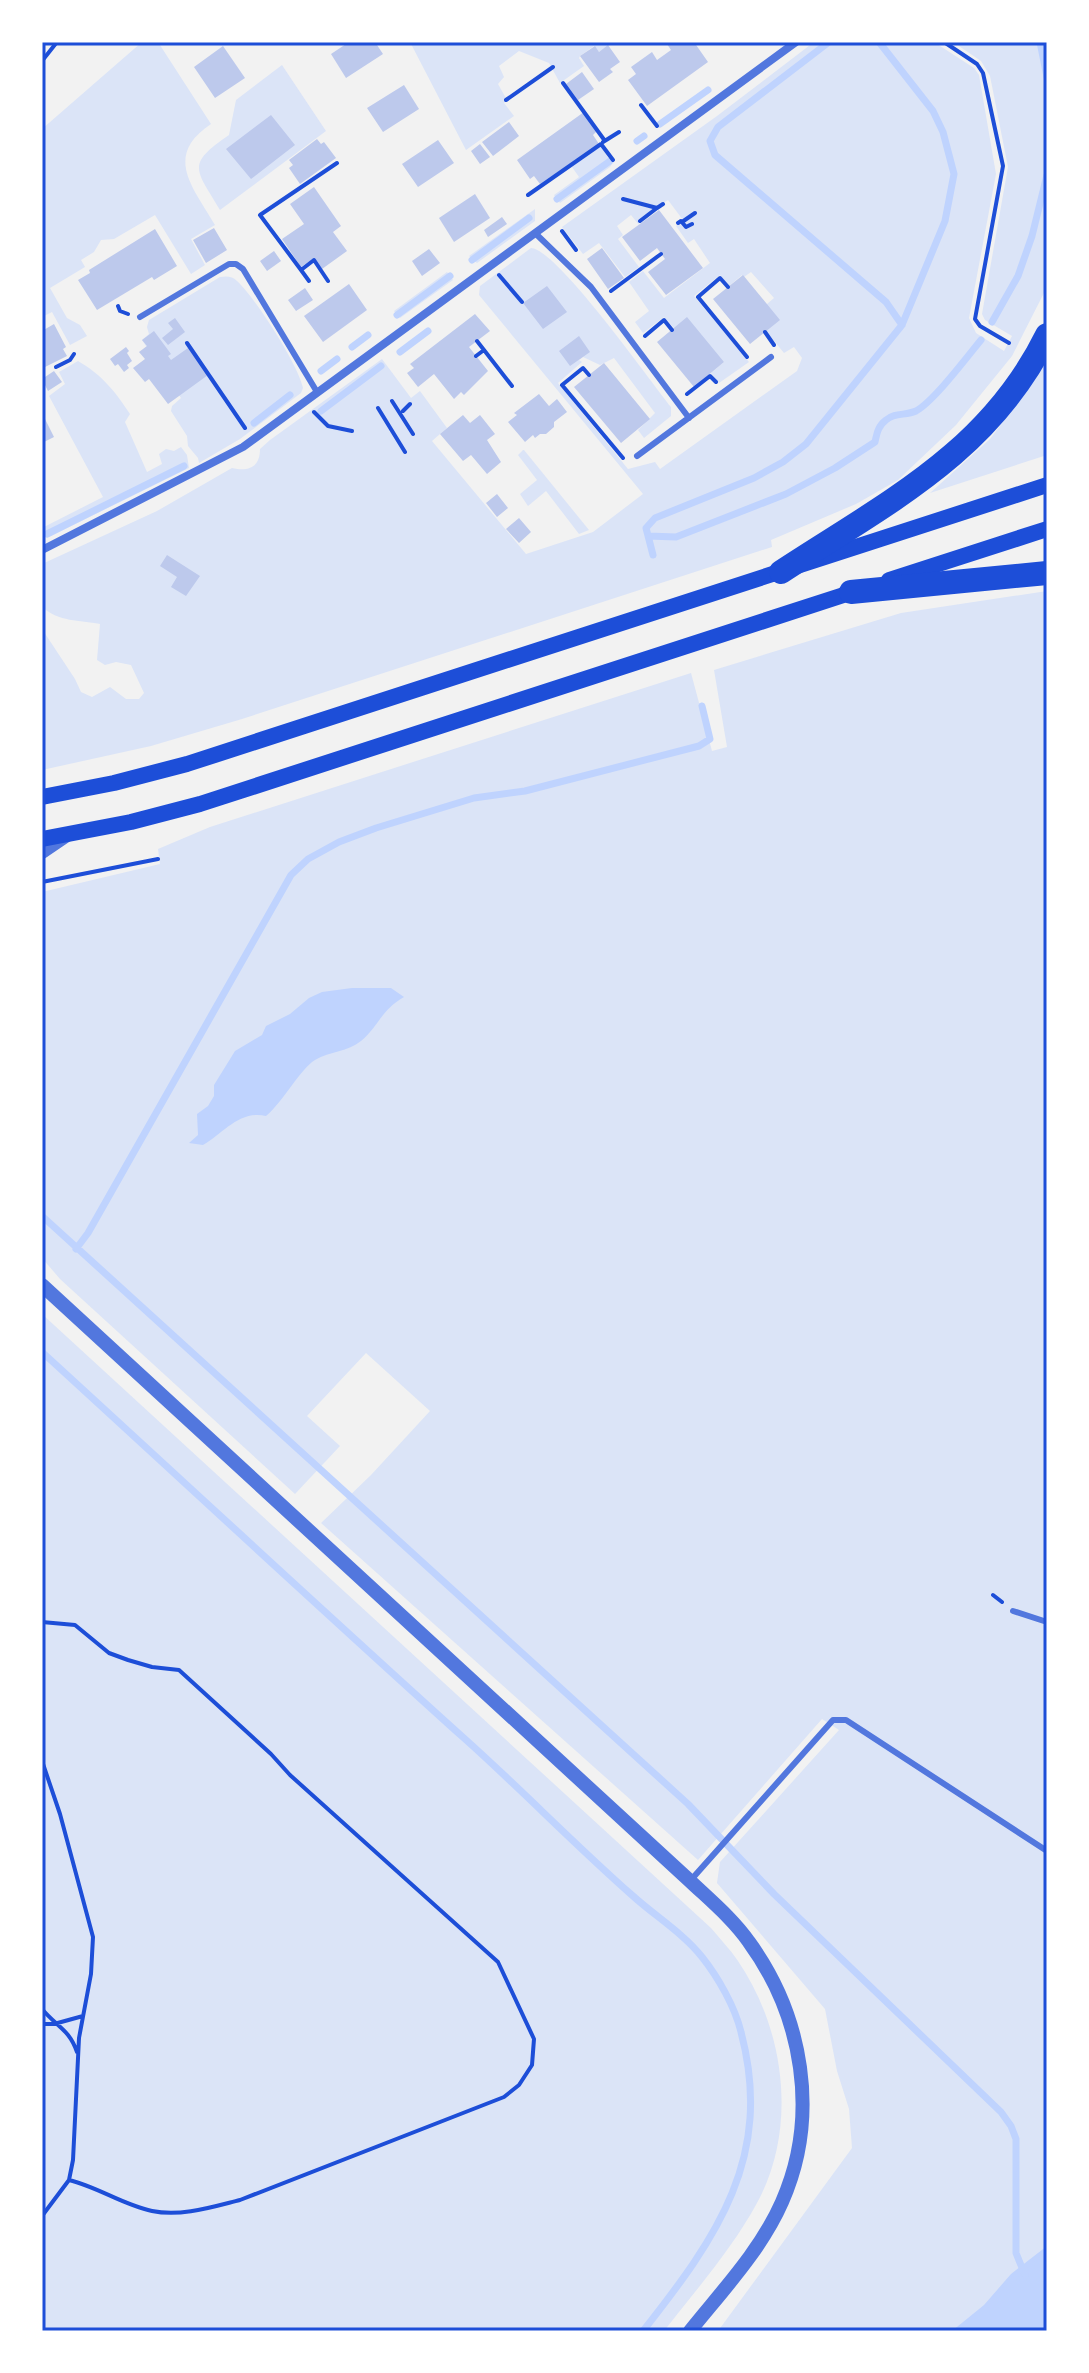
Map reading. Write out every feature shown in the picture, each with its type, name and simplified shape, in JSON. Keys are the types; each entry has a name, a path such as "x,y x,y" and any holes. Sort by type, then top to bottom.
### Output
{"highway":[{"path":"781,572 897,498 961,450 1007,399 1047,335"},
{"path":"851,592 1047,573"}],"main road":[{"path":"42,797 187,764 1047,485"},
{"path":"42,839 200,804 1047,529"}],"street":[{"path":"42,550 190,476 253,439 796,42"},
{"path":"42,852 67,835"},
{"path":"42,1285 690,1881 748,1941 778,1989 796,2045 804,2093 798,2145 782,2202 742,2266 690,2331"}],"lane":[{"path":"535,233 591,287 689,418"},
{"path":"140,317 229,264 236,264 243,269 317,392"},
{"path":"637,456 771,357"},
{"path":"1013,1611 1047,1622"},
{"path":"690,1881 833,1720 846,1720 1047,1851"}],"path":[{"path":"42,61 57,42"},
{"path":"944,42 977,64 986,79 1003,166 975,319 980,326 1009,343"},
{"path":"506,100 553,67"},
{"path":"563,83 609,155"},
{"path":"641,105 655,123"},
{"path":"528,195 619,132"},
{"path":"309,281 260,215 337,163"},
{"path":"316,178 321,186"},
{"path":"623,199 657,208"},
{"path":"640,221 663,204"},
{"path":"692,224 686,227 680,223 695,213"},
{"path":"553,219 576,251"},
{"path":"609,292 661,254"},
{"path":"301,270 314,260 328,281"},
{"path":"728,287 720,278 698,297 756,368"},
{"path":"502,279 522,302"},
{"path":"118,306 120,311 130,314"},
{"path":"643,337 664,320 672,330"},
{"path":"477,341 512,386"},
{"path":"187,343 253,439"},
{"path":"476,356 484,350"},
{"path":"56,367 70,360 74,354"},
{"path":"589,375 583,368 562,385 627,463 637,456"},
{"path":"305,401 328,426 352,431"},
{"path":"392,401 413,434"},
{"path":"403,411 410,404"},
{"path":"378,408 405,452"},
{"path":"42,882 158,859"},
{"path":"42,1622 75,1625 109,1653 152,1667 179,1670 290,1775 498,1962 534,2039 532,2065 519,2085 504,2097 240,2200 201,2210 171,2213 150,2211 91,2185 69,2180"},
{"path":"42,1761 60,1814 93,1937 91,1974 78,2054 73,2160 69,2180 42,2216"},
{"path":"42,2009 54,2024 70,2034 78,2054"},
{"path":"42,2024 83,2016"}],"shaded area":[{"path":"142,42 158,42 211,124 196,136 185,160 191,185 215,225 191,239 205,265 191,274 155,215 114,239 101,240 94,252 81,260 85,267 50,288 67,318 80,325 87,336 70,345 52,312 42,317 42,129"},
{"path":"410,42 614,42 599,52 594,46 580,56 584,66 560,83 549,63 519,51 499,66 504,77 498,84 507,100 504,103 514,116 466,150"},
{"path":"814,42 934,42 974,68 979,75 996,174 969,318 976,333 1004,351 1012,336 985,320 982,314 1008,167 990,76 981,61 953,42 1047,42 1047,287 1012,356 956,425 898,480 856,504 771,540 772,547 242,719 151,746 42,770 42,629 81,692 92,697 110,687 126,699 139,699 144,693 131,665 116,662 105,665 97,660 100,624 62,618 42,607 42,564 157,511 232,468 252,467 258,460 260,449 270,440 382,359 411,398 420,391 447,428 432,441 526,554 593,532 643,494 479,295 480,286 531,248 544,254 581,292 671,407 671,416 644,438 638,430 655,413 614,358 600,365 583,357 579,360 582,362 558,383 628,469 655,462 660,469 797,371 802,358 794,347 784,353 766,331 767,304 774,298 751,272 729,286 720,275 694,296 749,362 719,383 711,373 724,362 674,328 664,317 643,333 635,322 649,311 629,282 643,271 664,298 710,263 694,239 688,243 676,226 683,220 668,200 638,220 639,225 631,215 617,226 623,235 618,239 639,267 625,277 599,243 583,254 562,227"},
{"path":"282,65 326,131 220,210 201,176 200,161 229,135 236,100"},
{"path":"601,146 612,164 610,167 560,203 554,195 579,177 572,167"},
{"path":"535,209 535,221 477,263 469,256"},
{"path":"447,272 453,280 400,318 394,311"},
{"path":"220,277 235,279 254,301 285,349 303,388 301,393 240,439 199,463 171,411 181,398 142,340 149,334 149,320"},
{"path":"1047,357 1047,455 930,493 990,439"},
{"path":"78,361 107,384 130,414 125,422 147,472 162,464 159,454 166,449 174,451 181,447 187,455 189,468 49,537 42,528 103,497 49,396 65,384 59,372"},
{"path":"523,450 589,530 579,534 546,491 528,506 520,494 537,480 518,455"},
{"path":"1047,591 1047,2331 718,2331 852,2148 849,2109 837,2071 825,2009 717,1883 720,1862 839,1730 822,1719 698,1860 321,1523 430,1411 366,1353 307,1416 340,1446 295,1494 60,1279 42,1258 42,892 160,864 158,849 210,827 691,673 712,751 727,747 714,670 901,613"},
{"path":"42,1314 711,1928 738,1961 767,2017 775,2048 780,2080 778,2143 770,2174 747,2220 664,2331 42,2331"}],"water":[{"path":"391,988 404,997 390,1007 361,1041 310,1064 266,1116 240,1119 203,1145 189,1143 198,1135 197,1114 208,1106 214,1096 214,1085 235,1051 262,1035 266,1026 290,1014 309,998 322,992"},
{"path":"1047,2246 1047,2331 952,2331 984,2305 1011,2274"}],"building":[{"path":"349,42 375,42 383,54 346,78 331,54"},
{"path":"694,42 708,62 647,106 628,80 636,74 631,67 652,52 657,60 671,50 667,44"},
{"path":"608,45 620,62 610,69 613,72 599,82 580,56 595,46 599,52"},
{"path":"223,46 245,78 215,98 194,67"},
{"path":"582,72 594,89 578,100 566,84"},
{"path":"404,85 419,109 383,132 367,108"},
{"path":"584,112 597,131 593,135 599,144 540,184 534,176 530,179 517,160"},
{"path":"271,115 295,145 251,179 226,149"},
{"path":"509,122 519,136 493,156 482,142"},
{"path":"317,139 321,144 324,142 336,158 300,184 289,168 293,165 289,160"},
{"path":"438,140 454,163 418,187 402,164"},
{"path":"480,144 490,157 480,164 471,151"},
{"path":"314,187 341,226 333,232 347,251 322,269 314,258 301,267 282,239 304,224 290,204"},
{"path":"475,194 490,218 454,242 439,218"},
{"path":"659,210 703,268 666,295 648,272 665,259 657,248 640,261 622,237"},
{"path":"502,217 507,224 488,237 484,230"},
{"path":"214,228 227,250 206,263 193,240"},
{"path":"155,229 177,266 154,280 152,277 97,310 78,280"},
{"path":"602,248 624,278 608,289 587,259"},
{"path":"429,249 440,263 422,276 412,261"},
{"path":"274,251 281,261 267,271 260,261"},
{"path":"743,275 780,320 750,344 713,299"},
{"path":"349,284 367,310 323,342 304,316"},
{"path":"547,286 567,312 543,329 523,303"},
{"path":"305,288 313,300 296,311 288,300"},
{"path":"475,314 490,331 469,347 488,371 464,395 461,392 454,399 434,374 418,387 407,373 414,368 410,364"},
{"path":"687,317 724,362 694,387 657,342"},
{"path":"175,318 185,332 168,345 162,338 173,329 168,323"},
{"path":"54,324 66,347 63,349 67,356 45,367 42,360 42,331"},
{"path":"154,331 171,354 168,356 171,360 188,348 208,375 168,404 149,379 145,382 133,368 145,359 139,352 147,346 142,340"},
{"path":"579,336 590,352 570,366 559,351"},
{"path":"126,347 132,361 124,372 110,359"},
{"path":"604,363 650,419 621,443 574,387"},
{"path":"54,371 62,382 48,391 42,379"},
{"path":"539,394 549,406 557,399 567,412 554,422 554,427 546,434 535,438 533,435 525,442 508,422 517,415 514,413"},
{"path":"42,413 54,437 42,443"},
{"path":"463,415 470,423 480,415 495,434 487,440 501,462 487,474 471,455 463,461 440,434"},
{"path":"497,494 508,508 497,517 486,503"},
{"path":"519,518 531,532 519,543 506,529"},
{"path":"167,555 200,576 186,596 171,587 177,577 160,566"}],"waterway":[{"path":"829,42 718,127 710,141 715,155 886,302 902,325"},
{"path":"653,555 646,528 655,518 754,478 783,462 806,444 902,325 945,221 954,174 943,132 933,111 879,42"},
{"path":"1040,42 1047,77"},
{"path":"660,124 708,90"},
{"path":"637,141 644,136"},
{"path":"557,199 610,161"},
{"path":"992,322 1018,276 1032,236 1047,175"},
{"path":"472,260 529,218"},
{"path":"397,315 450,276"},
{"path":"400,352 428,331"},
{"path":"352,347 368,335"},
{"path":"648,536 676,537 786,494 835,468 875,442 883,422 923,406 981,340"},
{"path":"321,371 337,359"},
{"path":"321,411 381,366"},
{"path":"254,423 290,395"},
{"path":"47,534 184,466"},
{"path":"76,1249 88,1233 291,875 308,859 339,842 376,828 474,798 525,791 699,746 710,739 702,706"},
{"path":"42,1216 688,1804 774,1894 1001,2112 1016,2139 1016,2253 1025,2275"},
{"path":"42,1352 486,1758 611,1877 686,1940 720,1983 738,2022 749,2077 750,2118 744,2157 732,2193 715,2228 643,2331"}]}
